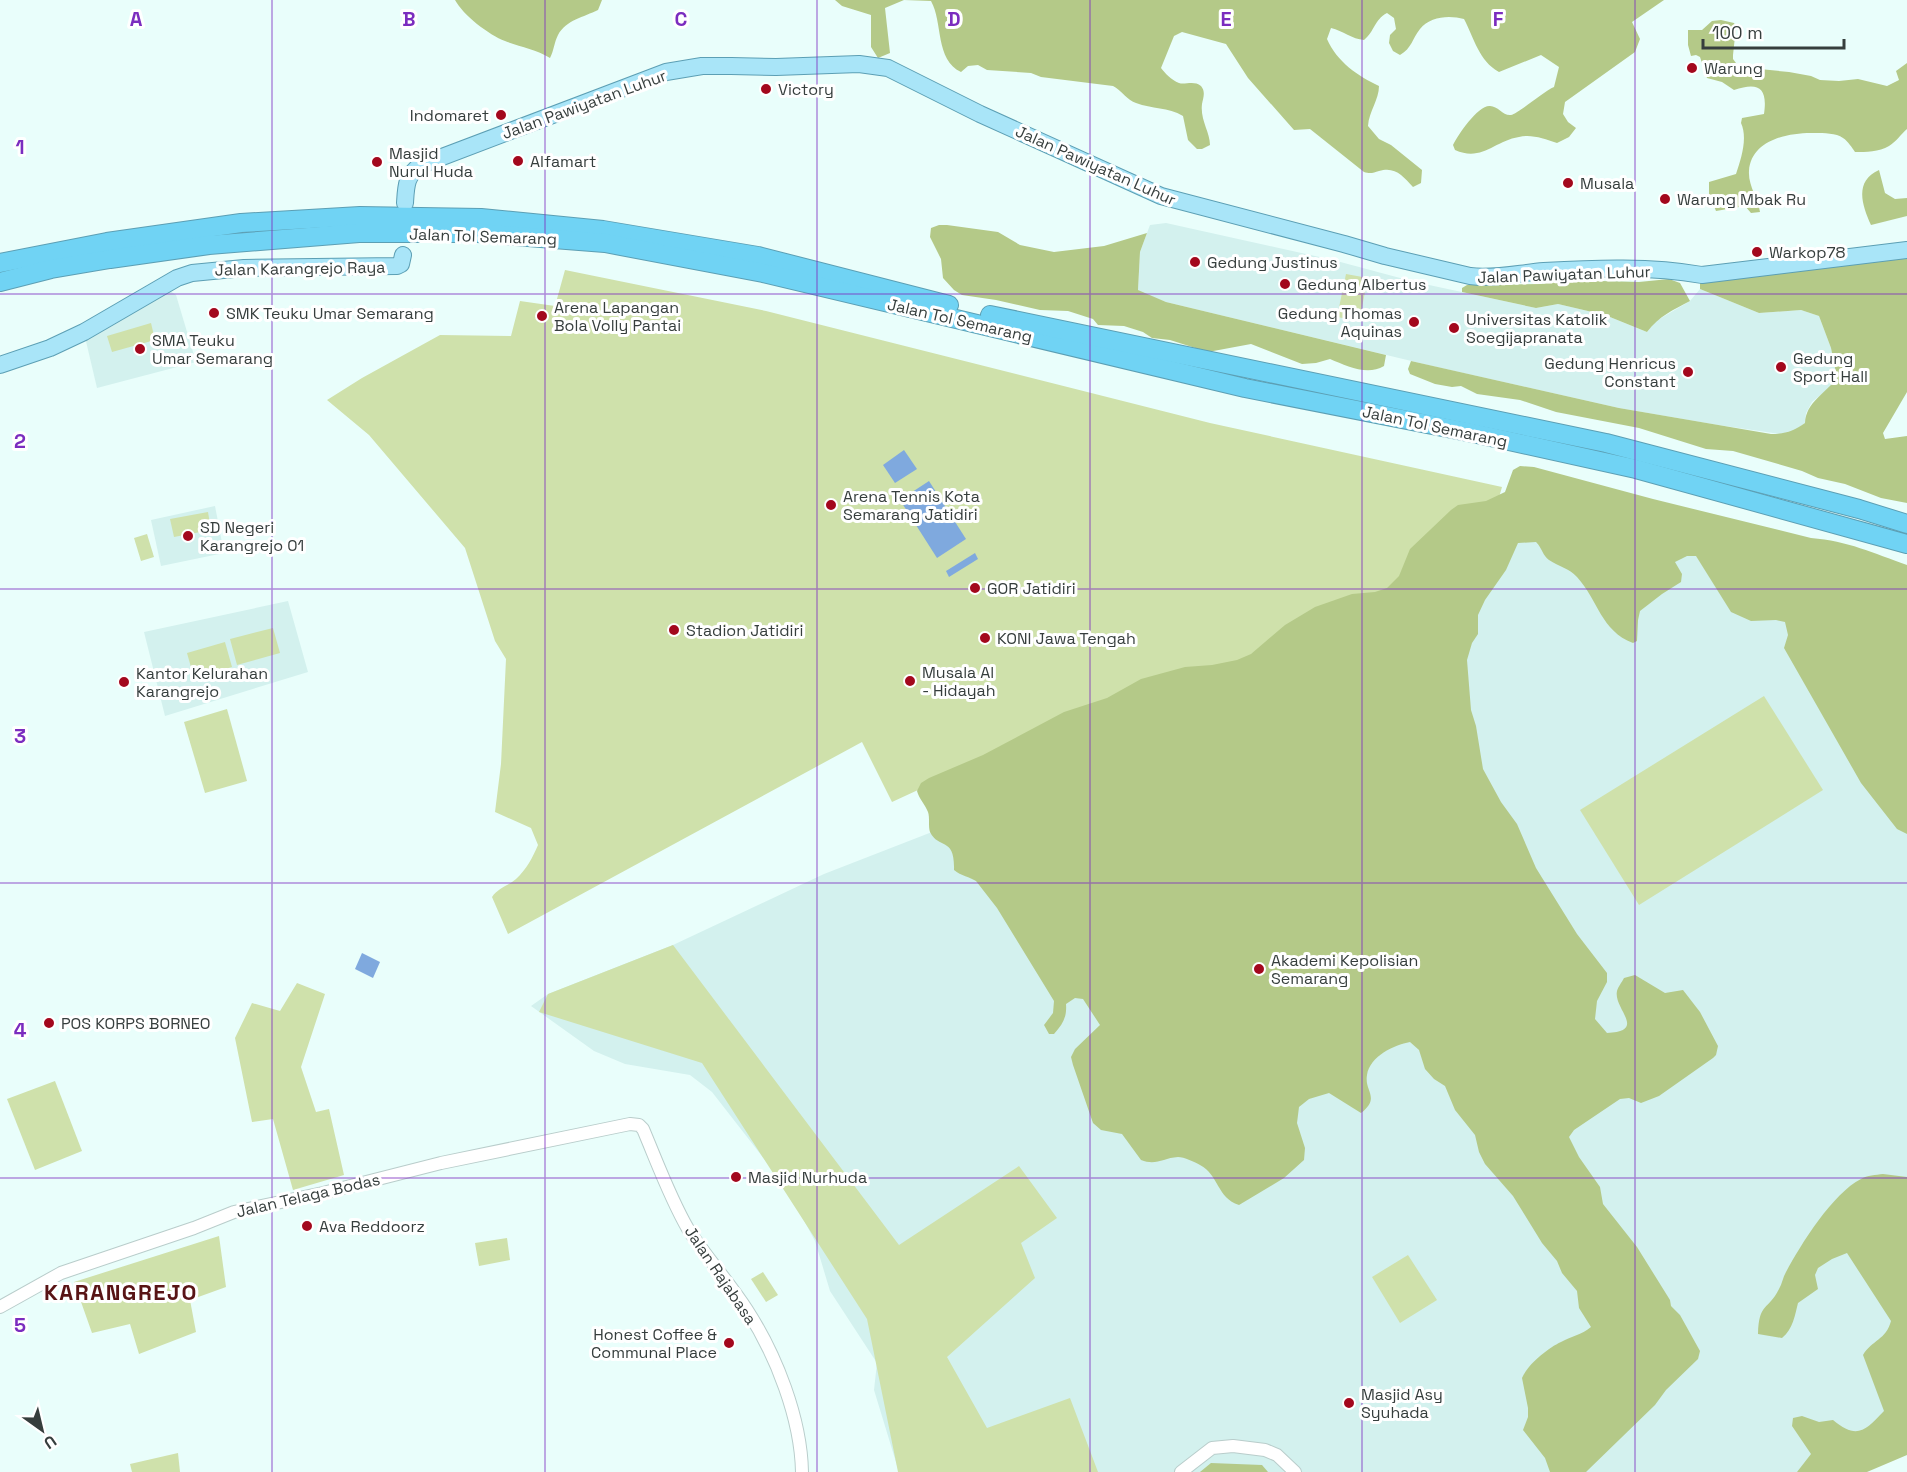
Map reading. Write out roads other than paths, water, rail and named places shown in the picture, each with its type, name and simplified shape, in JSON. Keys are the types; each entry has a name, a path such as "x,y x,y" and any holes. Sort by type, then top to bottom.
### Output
{"highway":[{"name":"Jalan Tol Semarang","path":"0,263 107,242 241,223 360,216 481,218 603,230 759,256 979,312 1606,443 1859,509 1907,524"},
{"name":"Jalan Tol Semarang","path":"0,282 51,269 209,245 359,233 478,233 604,243 763,273 1245,388 1473,433 1636,469 1907,544"}],"main road":[{"name":"Jalan Pawiyatan Luhur","path":"405,203 406,182 414,170 421,165 666,72 702,66 783,67 859,64 888,68 980,114 1161,196 1384,256 1470,276 1483,278 1543,271 1605,270 1686,272 1702,275 1907,250"},
{"name":"Jalan Karangrejo Raya","path":"0,365 50,348 84,332 177,278 192,273 267,267 398,266 402,258"}],"street":[{"name":"Jalan Telaga Bodas","path":"0,1307 62,1273 234,1212 323,1193 441,1163 630,1124"},
{"name":"Jalan Rajabasa","path":"630,1124 639,1125 643,1129 687,1226 748,1311 768,1348 784,1387 801,1447 802,1472"},
{"path":"1181,1472 1212,1448 1233,1446 1271,1453 1286,1462 1295,1472"}],"water":[{"path":"904,450 917,469 895,483 883,465"},
{"path":"929,481 966,539 937,558 900,500"},
{"path":"975,553 978,559 949,577 946,571"},
{"path":"362,953 380,962 373,978 355,969"}],"place":[{"name":"Warung","path":"1692,68"},
{"name":"Victory","path":"766,89"},
{"name":"Indomaret","path":"501,115"},
{"name":"Alfamart","path":"518,161"},
{"name":"Masjid Nurul Huda","path":"377,162"},
{"name":"Musala","path":"1568,183"},
{"name":"Warung Mbak Ru","path":"1665,199"},
{"name":"Warkop78","path":"1757,252"},
{"name":"Gedung Justinus","path":"1195,262"},
{"name":"Gedung Albertus","path":"1285,284"},
{"name":"SMK Teuku Umar Semarang","path":"214,313"},
{"name":"Arena Lapangan Bola Volly Pantai","path":"542,316"},
{"name":"Gedung Thomas Aquinas","path":"1414,322"},
{"name":"Universitas Katolik Soegijapranata","path":"1454,328"},
{"name":"SMA Teuku Umar Semarang","path":"140,349"},
{"name":"Gedung Sport Hall","path":"1781,367"},
{"name":"Gedung Henricus Constant","path":"1688,372"},
{"name":"Arena Tennis Kota Semarang Jatidiri","path":"831,505"},
{"name":"SD Negeri Karangrejo 01","path":"188,536"},
{"name":"GOR Jatidiri","path":"975,588"},
{"name":"Stadion Jatidiri","path":"674,630"},
{"name":"KONI Jawa Tengah","path":"985,638"},
{"name":"Musala Al - Hidayah","path":"910,681"},
{"name":"Kantor Kelurahan Karangrejo","path":"124,682"},
{"name":"Akademi Kepolisian Semarang","path":"1259,969"},
{"name":"POS KORPS BORNEO","path":"49,1023"},
{"name":"Masjid Nurhuda","path":"736,1177"},
{"name":"Ava Reddoorz","path":"307,1226"},
{"name":"Honest Coffee & Communal Place","path":"729,1343"},
{"name":"Masjid Asy Syuhada","path":"1349,1403"}],"district":[{"name":"KARANGREJO","path":"121,1292"}]}
